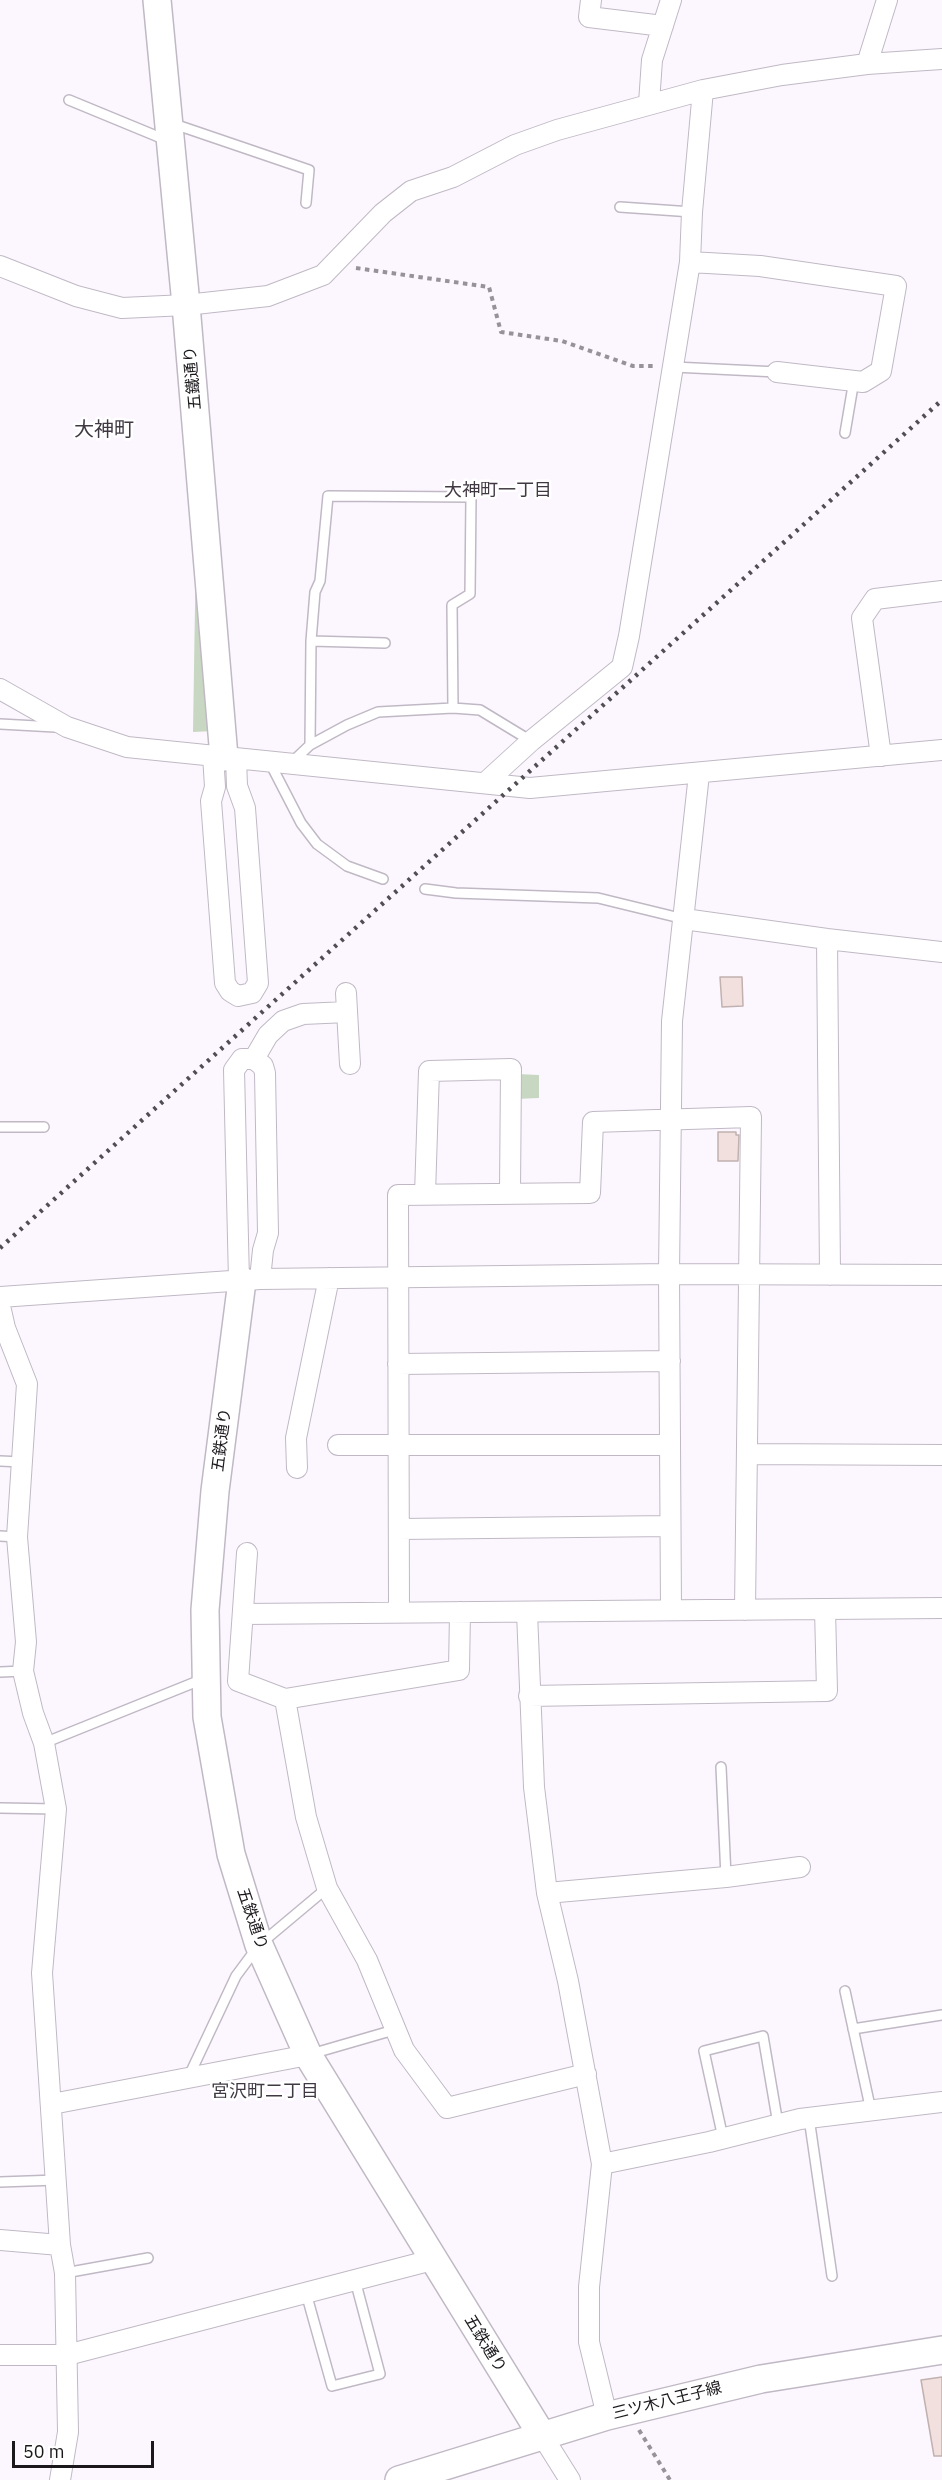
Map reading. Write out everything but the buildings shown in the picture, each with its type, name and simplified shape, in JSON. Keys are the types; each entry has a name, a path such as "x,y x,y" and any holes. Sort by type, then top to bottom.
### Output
{"street":[{"name":"五鐵通り","path":"157,0 186,305 224,757"},
{"path":"591,0 590,17 663,26"},
{"path":"649,103 652,60 671,0"},
{"path":"867,64 887,0"},
{"path":"0,266 76,296 122,308 186,305 268,296 323,275 383,213 411,191 453,177 515,145 546,133 649,103 782,75 867,64 942,59"},
{"path":"485,783 531,741 622,667 690,262 703,90"},
{"path":"690,262 760,266 896,286 881,371 862,381 777,372"},
{"path":"881,756 862,618 875,599 942,591"},
{"path":"0,689 67,727 127,747 530,788 942,750"},
{"path":"224,757 245,808 258,983 252,993 238,996 230,991 225,983 211,801 224,757"},
{"path":"671,1610 669,1274 672,1021 699,774"},
{"path":"684,919 942,952"},
{"path":"827,939 830,1275"},
{"path":"254,1059 268,1035 283,1021 346,1002 350,1064"},
{"path":"242,1059 254,1059 263,1066 265,1072 268,1233 263,1250 247,1280 234,1070 242,1059"},
{"path":"425,1194 429,1071 511,1069 510,1192"},
{"path":"399,1612 398,1195 510,1192 590,1193 593,1122 751,1117 745,1610"},
{"path":"0,1297 247,1280 329,1278 669,1274 942,1275"},
{"path":"297,1468 296,1438 329,1278"},
{"name":"五鉄通り","path":"247,1280 215,1491 205,1610 207,1717 231,1854 260,1945 308,2055 432,2260 570,2480"},
{"path":"0,1306 7,1350 27,1384 22,1462 8,1536 26,1642 23,1671 44,1743 56,1809 42,1973 60,2245 65,2273 68,2432 60,2480"},
{"path":"398,1364 670,1361"},
{"path":"338,1444 670,1445"},
{"path":"748,1454 942,1455"},
{"path":"399,1529 670,1526"},
{"path":"247,1553 238,1681 285,1700 459,1670 460,1612"},
{"path":"243,1614 942,1608"},
{"path":"529,1696 827,1691 825,1609"},
{"path":"527,1611 534,1786 547,1893 568,1981 602,2164 589,2287 589,2342 617,2414"},
{"path":"285,1700 306,1817 327,1888 367,1960 404,2050 447,2108 586,2074"},
{"path":"547,1893 726,1877 800,1867"},
{"path":"52,2104 308,2055"},
{"path":"602,2164 808,2117 942,2102"},
{"path":"0,2240 60,2245"},
{"path":"0,2355 67,2355 432,2260"},
{"name":"三ツ木八王子線","path":"401,2480 617,2414 761,2379 942,2350"}],"lane":[{"path":"69,100 170,132 309,170 306,203"},
{"path":"620,207 692,212"},
{"path":"674,367 777,372"},
{"path":"845,433 854,380"},
{"path":"310,745 311,641 315,592 320,581 328,496 471,497 470,594 452,605 453,708"},
{"path":"311,641 385,643"},
{"path":"383,879 347,866 317,844 301,823 280,764 347,725 378,712 453,708 480,710 531,741"},
{"path":"0,724 67,727"},
{"path":"425,889 456,893 598,898 684,919"},
{"path":"0,1127 44,1127"},
{"path":"0,1461 22,1462"},
{"path":"0,1672 23,1671"},
{"path":"44,1743 205,1678"},
{"path":"721,1767 726,1877"},
{"path":"0,1808 56,1809"},
{"path":"188,2078 236,1976 260,1945 327,1888"},
{"path":"845,1991 871,2110"},
{"path":"853,2029 942,2015"},
{"path":"308,2055 394,2030"},
{"path":"723,2138 704,2051 763,2036 778,2124"},
{"path":"808,2117 832,2276"},
{"path":"0,2182 57,2180"},
{"path":"65,2273 148,2258"},
{"path":"306,2293 332,2386 380,2374 355,2280"}],"path":[{"path":"334,265 489,287 501,332 562,340 633,366 674,367"},
{"path":"617,2414 670,2480"}],"green space":[{"path":"196,541 214,731 193,732"},
{"path":"517,1074 539,1075 539,1098 516,1099"}],"railway":[{"path":"0,1248 942,400"}],"district":[{"name":"大神町","path":"104,430"},
{"name":"大神町一丁目","path":"498,491"},
{"name":"宮沢町二丁目","path":"265,2092"}]}
